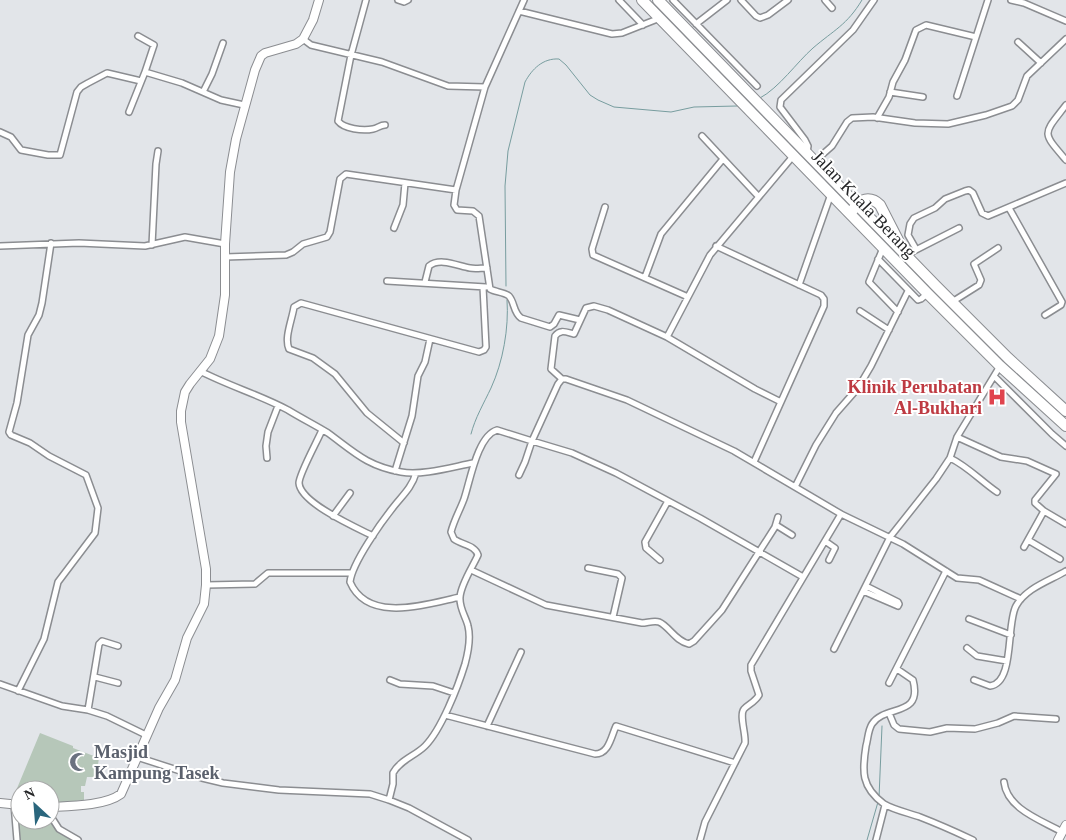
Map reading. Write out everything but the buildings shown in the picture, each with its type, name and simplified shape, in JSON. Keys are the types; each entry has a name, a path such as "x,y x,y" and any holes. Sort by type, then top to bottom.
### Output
{"highway":[{"name":"Jalan Kuala Berang","path":"642,0 928,294 1000,366 1066,426"},
{"name":"Jalan Kuala Berang","path":"658,0 732,68 742,86 856,204 1008,358 1066,411"},
{"path":"860,224 853,212 856,204 866,199 875,200 905,254"}],"street":[{"path":"60,807 76,806 118,796 123,792 146,735 175,680 190,632 204,604 206,585 204,552 181,417 185,392 214,351 219,336 225,296 225,244 230,172 244,105 255,70 261,56 269,50 296,44 303,39 319,0"},
{"path":"366,0 351,55 338,121 345,126 360,129 374,129 384,125"},
{"path":"398,0 404,2 408,0"},
{"path":"404,443 367,413 334,374 313,358 289,350 287,345 294,307 301,303 479,352 484,350 486,347 487,268 479,216 476,212 455,208 456,190 485,87 524,0"},
{"path":"619,0 643,25"},
{"path":"674,2 682,0"},
{"path":"696,24 727,0"},
{"path":"741,0 760,18 768,15 788,0"},
{"path":"825,0 832,8"},
{"path":"807,153 808,146 805,140 780,107 781,100 853,30 874,0"},
{"path":"957,96 988,0"},
{"path":"1011,0 1026,2 1066,21"},
{"path":"674,2 696,24 732,68 757,86"},
{"path":"519,11 612,34 622,33 660,18"},
{"path":"877,118 885,107 893,82 905,60 918,28 926,25 976,37"},
{"path":"129,112 154,45 138,36"},
{"path":"303,39 311,45 382,62 448,86 485,87"},
{"path":"815,161 832,146 849,119 856,117 877,118 915,123 948,124 986,115 1015,103 1018,100 1027,76 1066,39"},
{"path":"1018,42 1041,63"},
{"path":"203,92 215,69 223,43"},
{"path":"145,72 182,83 221,100 244,105"},
{"path":"0,132 11,137 21,150 48,155 60,155 80,87 107,73 141,81"},
{"path":"890,92 923,98"},
{"path":"1066,105 1047,133 1049,140 1066,160"},
{"path":"702,136 758,196"},
{"path":"152,245 158,151"},
{"path":"667,337 716,246 794,155"},
{"path":"645,277 661,234 723,159"},
{"path":"225,257 286,255 293,252 301,244 327,237 330,232 340,179 346,174 456,190"},
{"path":"394,228 403,205 405,183"},
{"path":"916,249 908,235 910,224 914,218 935,208 945,199 968,190 974,193 980,211 985,215 991,215 1066,183"},
{"path":"799,285 831,194"},
{"path":"605,207 592,249 593,255 688,297"},
{"path":"1009,208 1062,302 1061,305 1046,314"},
{"path":"905,254 959,228"},
{"path":"0,246 51,244 152,245 184,237 225,244"},
{"path":"18,691 44,639 58,582 93,539 97,527 98,508 86,475 9,432 17,403 28,336 39,315 42,303 51,244"},
{"path":"716,246 821,295 825,303 754,462"},
{"path":"883,247 869,282 898,312"},
{"path":"952,302 979,284 981,280 974,264 998,248"},
{"path":"878,260 908,291 920,300 928,294"},
{"path":"425,282 429,266 434,262 449,263 474,269 487,268"},
{"path":"386,280 486,287 492,291 507,294 512,301 516,313 521,318 550,327 559,315 580,320"},
{"path":"796,487 816,445 836,413 858,388 871,366 908,291"},
{"path":"562,380 551,369 555,336 562,331 574,334 586,308 594,306 608,310 667,337 755,389 781,402"},
{"path":"860,311 889,330"},
{"path":"395,471 412,416 418,376 430,339"},
{"path":"834,649 890,537 936,479 950,458 957,436 1000,366"},
{"path":"200,371 278,406 322,430 363,460 395,471 416,473 473,464"},
{"path":"994,376 1066,446"},
{"path":"519,475 558,384 566,379 627,400 754,462 841,514 890,537 960,579 979,580 1021,599"},
{"path":"1016,397 1025,389"},
{"path":"267,458 268,432 278,406"},
{"path":"322,430 299,484 304,494 332,516 373,536"},
{"path":"389,800 395,769 428,743 445,715 466,663 470,636 469,627 460,606 460,597 478,552 454,539 451,532 464,498 473,464 493,431 497,430 584,458 668,501 803,577"},
{"path":"957,436 1001,457 1027,461 1056,474 1035,500 1036,505 1044,511 1065,521"},
{"path":"950,458 962,464 977,478 997,492"},
{"path":"416,473 409,488 373,536 351,573 350,582 358,596 366,602 397,608 460,597"},
{"path":"332,516 350,492"},
{"path":"660,560 646,548 645,542 668,501"},
{"path":"1024,547 1044,511"},
{"path":"700,840 705,822 745,742 742,712 756,701 759,695 751,672 751,665 841,514"},
{"path":"471,570 546,605 642,623 659,622 678,639 686,644 691,644 719,614 759,552 776,524 778,517"},
{"path":"776,524 792,535"},
{"path":"1028,540 1060,559"},
{"path":"825,541 836,548 829,560"},
{"path":"588,568 618,574 622,578 613,617"},
{"path":"974,680 990,686 998,683 1003,676 1007,661 1013,615 1021,599 1036,587 1066,571"},
{"path":"889,683 946,572"},
{"path":"206,585 256,584 268,573 351,573"},
{"path":"864,588 898,602 899,605 896,606 864,588"},
{"path":"969,619 1011,635"},
{"path":"88,710 100,641 118,646"},
{"path":"967,648 977,656 1007,661"},
{"path":"487,726 521,652"},
{"path":"897,669 913,680 914,694 909,705 878,718 872,723 869,729 863,766 865,782 873,794 885,805 925,819 973,840"},
{"path":"95,677 118,683"},
{"path":"390,680 400,684 433,686 454,693"},
{"path":"0,684 62,706 88,710 114,718 146,735"},
{"path":"889,713 894,725 899,730 930,732 947,728 983,727 1014,716 1056,719"},
{"path":"445,715 598,754 606,750 616,726 735,763"},
{"path":"137,757 223,783 279,790 364,794 389,800 409,808 468,840"},
{"path":"1004,782 1006,792 1014,803 1064,828 1058,840"},
{"path":"876,840 885,805"},
{"path":"60,830 78,840"}],"green space":[{"path":"40,733 99,758 96,777 87,777 85,786 81,786 81,792 84,792 84,800 60,803 60,780 20,780"},
{"path":"19,830 59,830 74,840 20,840"}],"waterway":[{"path":"760,98 774,88 813,48 840,27 862,0"},
{"path":"506,286 505,186 508,151 525,82 539,65 548,60 559,59 590,95 614,107 671,112 694,107 737,106"},
{"path":"471,434 477,416 495,378 502,356 507,322 507,300"},
{"path":"879,798 882,726"},
{"path":"867,840 878,802"}],"place":[{"name":"Klinik Perubatan Al-Bukhari","path":"997,397"},
{"name":"Masjid Kampung Tasek","path":"79,762"}]}
